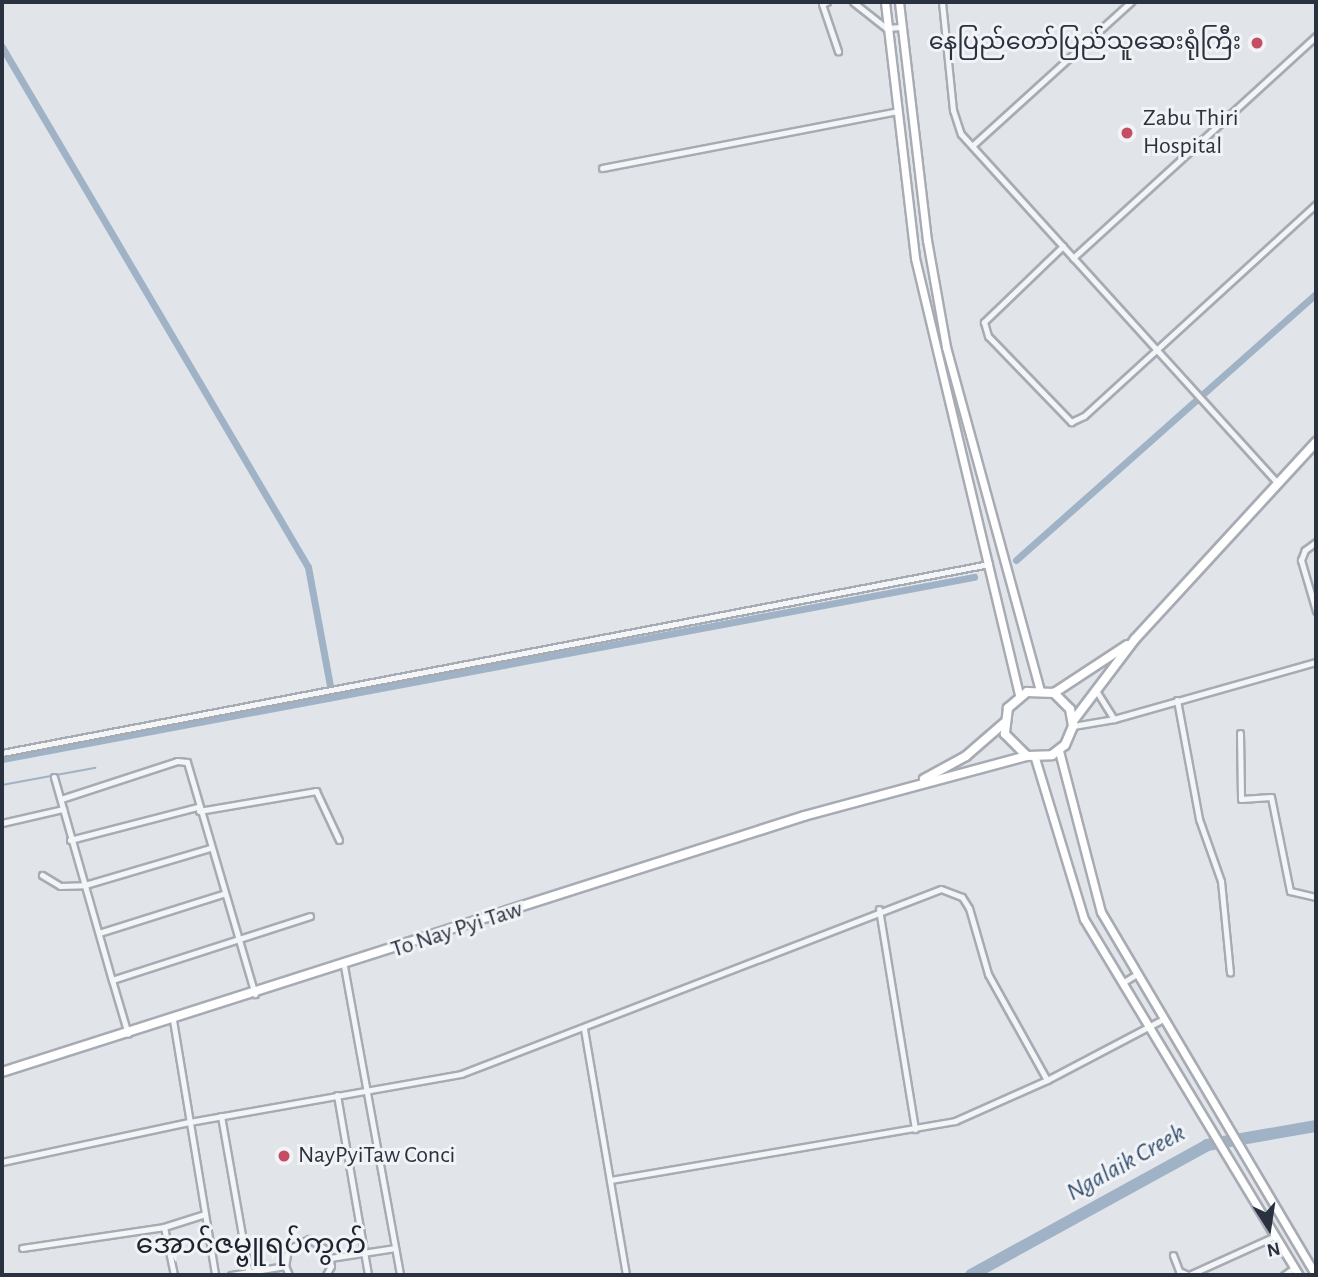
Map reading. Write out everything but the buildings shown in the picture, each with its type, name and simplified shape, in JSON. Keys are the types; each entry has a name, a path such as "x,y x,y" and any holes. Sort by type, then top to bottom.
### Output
{"main road":[{"path":"885,2 915,258 1018,696"},
{"path":"898,2 927,240 946,347 1040,690"},
{"path":"1316,442 1135,639 1073,723 1059,751 1101,912 1245,1160 1316,1275"},
{"path":"1055,694 1135,639"},
{"path":"1073,723 1070,709 1055,694 1040,690 1018,696 1008,708 1004,723 1010,744 1031,757 1084,919 1297,1272"},
{"path":"912,785 966,756 1004,723"},
{"path":"912,785 1059,751"},
{"name":"To Nay Pyi Taw","path":"2,1072 912,785"}],"street":[{"path":"827,2 822,4 838,51"},
{"path":"853,2 886,28 901,26"},
{"path":"942,2 954,118 972,146 1277,483"},
{"path":"972,146 1130,2"},
{"path":"1073,258 1316,36"},
{"path":"602,169 898,111"},
{"path":"1063,246 984,322 988,336 1068,421 1079,420 1316,204"},
{"path":"1316,542 1305,550 1301,560 1316,611"},
{"path":"2,752 989,565"},
{"path":"1073,723 1114,719 1316,662"},
{"path":"1097,692 1114,719"},
{"path":"1177,700 1199,819 1222,881 1230,973"},
{"path":"1240,733 1241,799 1271,797 1290,891 1316,897"},
{"path":"61,799 182,760 188,765 223,894 255,994"},
{"path":"54,777 128,1034"},
{"path":"70,840 199,809 316,791 339,840"},
{"path":"2,822 63,808"},
{"path":"42,875 60,886 85,885 210,848"},
{"path":"2,1162 189,1122 461,1074 584,1028 929,890 942,889 962,897 988,974 1047,1080"},
{"path":"99,933 223,894"},
{"path":"880,909 915,1129"},
{"path":"111,980 310,916"},
{"path":"344,966 400,1275"},
{"path":"1122,983 1137,974"},
{"path":"610,1180 915,1129 974,1115 1148,1029 1163,1018"},
{"path":"173,1020 215,1275"},
{"path":"584,1028 626,1275"},
{"path":"337,1095 368,1275"},
{"path":"221,1116 249,1273"},
{"path":"22,1248 164,1227 205,1214"},
{"path":"164,1227 174,1275"},
{"path":"1172,1255 1178,1271 1188,1275 1275,1236"},
{"path":"289,1275 285,1266 288,1250 301,1240 323,1245 330,1258 326,1275"},
{"path":"330,1258 395,1248"},
{"path":"230,1275 285,1266"},
{"path":"1283,1275 1297,1272"}],"waterway":[{"path":"2,47 308,567 332,696"},
{"path":"1016,560 1316,294"},
{"path":"2,759 974,577"},
{"path":"2,785 95,768"},
{"name":"Ngalaik Creek","path":"971,1275 1207,1145 1316,1126"}],"place":[{"name":"နေပြည်တော်ပြည်သူဆေးရုံကြီး","path":"1257,43"},
{"name":"Zabu Thiri Hospital","path":"1127,133"},
{"name":"NayPyiTaw Conci","path":"284,1156"}],"district":[{"name":"အောင်ဇမ္ဗူရပ်ကွက်","path":"251,1245"}]}
